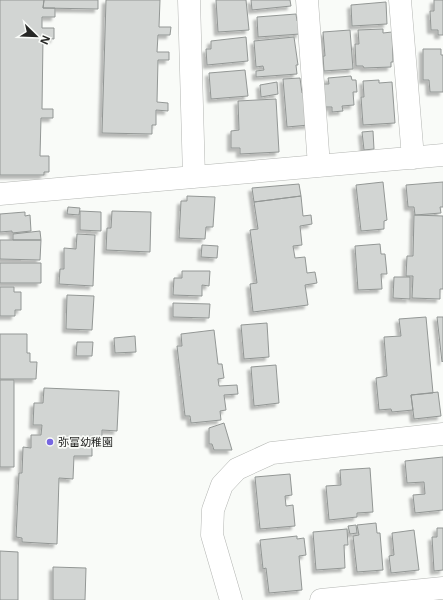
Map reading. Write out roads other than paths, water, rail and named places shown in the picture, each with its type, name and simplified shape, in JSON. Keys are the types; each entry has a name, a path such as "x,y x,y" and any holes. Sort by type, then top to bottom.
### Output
{"street":[{"path":"189,0 194,177"},
{"path":"307,0 319,166"},
{"path":"400,0 413,158"},
{"path":"0,194 413,158 443,154"},
{"path":"231,600 212,535 213,510 222,485 237,469 272,453 443,434"},
{"path":"321,600 443,588"}],"place":[{"name":"弥富幼稚園","path":"50,442"}]}
